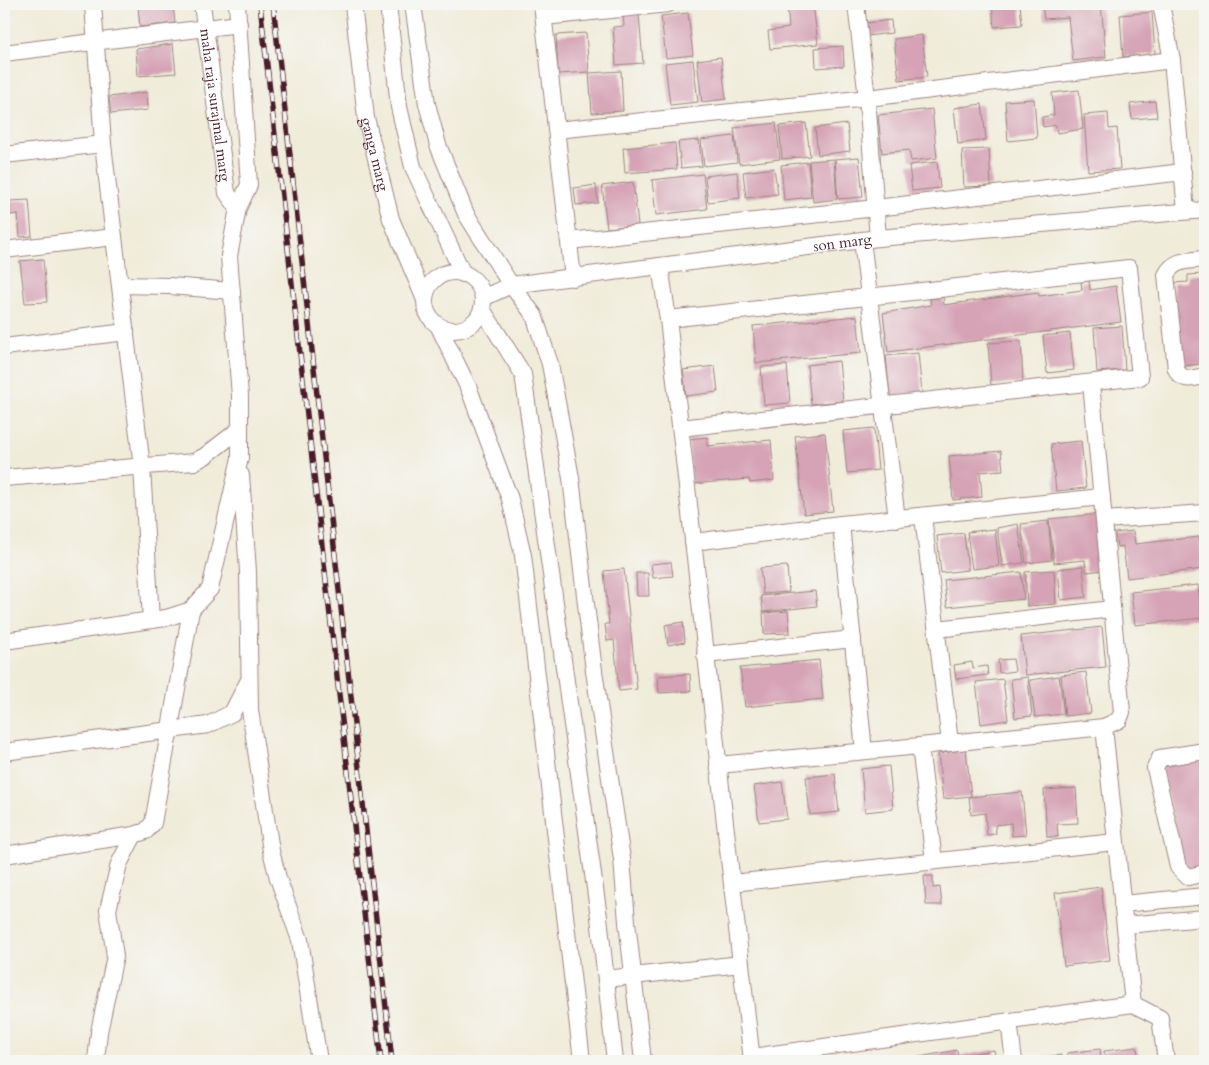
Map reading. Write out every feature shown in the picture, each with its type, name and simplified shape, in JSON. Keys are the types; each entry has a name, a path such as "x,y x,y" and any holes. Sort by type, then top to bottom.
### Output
{"street":[{"path":"93,4 103,144 142,467 151,620"},
{"name":"maha raja surajmal marg","path":"202,4 227,193 238,208"},
{"name":"maha raja surajmal marg","path":"237,4 248,185 238,208"},
{"name":"ganga marg","path":"353,4 366,118 390,219 425,300"},
{"path":"388,4 399,107 413,167 463,274"},
{"path":"413,4 427,104 438,145 466,214 510,285 534,315 550,364 561,418 622,859 642,1061"},
{"path":"573,278 543,10 668,4"},
{"path":"856,4 867,98 878,238"},
{"path":"1161,4 1172,60 1186,211"},
{"path":"4,53 239,24"},
{"path":"556,130 867,98 1172,60"},
{"path":"4,155 103,144"},
{"path":"568,241 876,208 1183,172"},
{"path":"238,208 230,256 240,396 240,458 248,570 248,682 250,710 271,851 278,878 300,940 319,1061"},
{"name":"son marg","path":"482,303 510,285 878,238 1205,210"},
{"path":"4,250 114,237"},
{"path":"862,240 897,518"},
{"path":"1205,259 1178,262 1170,266 1166,275 1176,370 1179,376 1185,379 1205,376"},
{"path":"660,266 668,319 752,1059 1133,1004 1160,1018 1166,1061"},
{"path":"668,319 1129,268 1140,377 680,428"},
{"path":"582,1061 523,555 510,499 469,389 439,327 431,320 426,310 427,289 433,280 442,274 453,272 463,274 476,283 482,303 523,374 606,979 615,1061"},
{"path":"120,285 232,290"},
{"path":"439,327 449,330 460,330 470,326 478,318 482,303"},
{"path":"4,347 126,332"},
{"path":"718,765 1104,727 1119,720 1122,712 1091,383"},
{"path":"4,478 194,462 205,456 240,429"},
{"path":"4,855 134,835 146,831 152,823 191,610 210,589 240,458"},
{"path":"693,542 841,524 1102,497"},
{"path":"1104,520 1205,513"},
{"path":"923,516 950,743"},
{"path":"841,524 864,751"},
{"path":"937,630 1112,609"},
{"path":"4,641 151,620 191,610"},
{"path":"705,655 853,639"},
{"path":"4,752 208,725 232,713 248,682"},
{"path":"1104,727 1133,1004"},
{"path":"920,746 934,861"},
{"path":"1205,750 1160,758 1155,768 1178,867 1188,877 1205,873"},
{"path":"96,1061 99,1032 115,956 108,910 119,864 134,835"},
{"path":"732,883 1115,842"},
{"path":"1122,904 1205,896"},
{"path":"1126,925 1205,918"},
{"path":"606,979 741,964"},
{"path":"1009,1021 1014,1061"}],"building":[{"path":"173,4 175,23 140,27 138,7"},
{"path":"787,4 813,4 818,44 770,49 768,31 789,28"},
{"path":"992,4 1020,4 1022,25 994,27"},
{"path":"1042,4 1101,4 1106,57 1073,61 1068,17 1044,19"},
{"path":"1152,12 1155,54 1123,57 1120,15"},
{"path":"688,13 693,55 666,58 661,16"},
{"path":"639,14 643,63 616,65 613,27 624,26 623,15"},
{"path":"891,20 892,33 867,36 866,23"},
{"path":"586,33 589,72 558,74 556,35"},
{"path":"922,35 927,77 899,80 894,39"},
{"path":"173,44 176,73 138,76 136,49"},
{"path":"843,46 844,66 816,68 815,48"},
{"path":"721,57 726,99 702,102 697,60"},
{"path":"693,60 698,102 670,105 665,63"},
{"path":"621,71 623,111 592,113 589,73"},
{"path":"1079,90 1083,129 1057,133 1056,125 1043,127 1042,117 1054,115 1052,93"},
{"path":"147,92 148,110 111,114 109,97"},
{"path":"1034,99 1037,138 1008,141 1005,101"},
{"path":"1155,101 1157,117 1132,119 1130,104"},
{"path":"982,104 986,140 958,144 954,108"},
{"path":"932,109 937,158 911,161 909,150 882,153 878,115"},
{"path":"1108,113 1109,129 1117,128 1120,169 1088,171 1084,115"},
{"path":"776,123 780,159 739,164 734,128"},
{"path":"806,123 810,156 782,159 779,126"},
{"path":"847,124 850,151 818,155 815,128"},
{"path":"734,136 737,162 704,166 701,140"},
{"path":"699,140 702,166 681,168 678,142"},
{"path":"675,143 677,169 625,173 623,148"},
{"path":"989,149 991,186 964,187 962,150"},
{"path":"859,157 863,197 838,199 835,159"},
{"path":"834,159 837,199 813,202 809,161"},
{"path":"808,162 811,197 784,200 781,165"},
{"path":"937,162 940,188 912,191 909,165"},
{"path":"774,168 778,194 746,198 743,172"},
{"path":"737,172 740,198 708,202 705,176"},
{"path":"703,174 707,209 656,215 652,180"},
{"path":"633,182 638,225 607,228 602,186"},
{"path":"596,185 598,203 576,205 574,188"},
{"path":"29,200 32,236 20,237 18,214 10,215 9,201"},
{"path":"43,259 47,302 25,303 20,261"},
{"path":"1205,274 1205,364 1180,366 1173,283 1188,282 1188,275"},
{"path":"1089,281 1090,290 1116,286 1121,322 888,352 883,313 931,305 930,299 943,297 944,305 1038,292 1039,296 1082,290 1081,282"},
{"path":"857,316 861,353 756,363 753,326"},
{"path":"1122,326 1125,370 1097,372 1094,328"},
{"path":"1070,333 1074,370 1047,373 1043,336"},
{"path":"1021,341 1023,383 991,385 988,343"},
{"path":"918,353 922,393 890,397 886,356"},
{"path":"839,361 843,401 811,404 807,365"},
{"path":"787,365 790,403 764,405 761,367"},
{"path":"715,366 718,392 686,396 683,370"},
{"path":"874,428 878,470 847,473 843,431"},
{"path":"825,433 833,511 804,514 795,436"},
{"path":"707,437 707,446 771,440 774,480 750,483 749,479 692,484 688,439"},
{"path":"1081,441 1086,488 1056,491 1051,444"},
{"path":"1001,451 1003,470 980,472 982,497 953,500 949,456"},
{"path":"1099,514 1104,570 1086,572 1085,560 1054,563 1049,519"},
{"path":"1048,521 1052,560 1026,563 1021,524"},
{"path":"1018,524 1024,563 1002,566 997,528"},
{"path":"995,529 999,566 972,569 967,532"},
{"path":"1133,531 1135,544 1199,537 1203,569 1127,578 1123,546 1117,547 1115,533"},
{"path":"964,533 968,570 941,573 937,536"},
{"path":"671,562 673,576 653,578 651,564"},
{"path":"787,566 789,592 763,594 760,568"},
{"path":"1083,566 1086,597 1061,600 1058,569"},
{"path":"624,569 637,689 619,691 614,640 607,641 605,624 609,624 604,571"},
{"path":"1054,570 1056,604 1027,606 1025,572"},
{"path":"1021,572 1024,599 947,607 944,580"},
{"path":"636,573 648,573 649,596 637,596"},
{"path":"1198,585 1202,618 1135,625 1131,592"},
{"path":"815,591 817,606 763,612 761,596"},
{"path":"788,611 790,633 764,634 763,613"},
{"path":"683,622 685,642 668,645 665,625"},
{"path":"1102,627 1106,667 1025,675 1021,636"},
{"path":"1013,659 1015,671 999,673 998,660"},
{"path":"819,660 823,699 745,707 740,668"},
{"path":"972,662 973,668 987,666 988,675 956,679 954,665"},
{"path":"1086,672 1091,713 1065,716 1061,675"},
{"path":"690,674 691,691 659,693 658,676"},
{"path":"1059,676 1064,714 1035,717 1030,680"},
{"path":"1028,677 1032,716 1015,718 1011,679"},
{"path":"1003,679 1008,720 981,724 976,682"},
{"path":"966,749 971,796 943,799 938,754"},
{"path":"1205,757 1205,865 1185,870 1161,768"},
{"path":"889,766 893,809 865,812 861,769"},
{"path":"835,774 839,812 810,815 806,777"},
{"path":"782,782 787,819 759,822 754,786"},
{"path":"1076,788 1078,823 1057,824 1058,837 1047,837 1044,790"},
{"path":"1022,792 1026,835 1012,836 1011,823 995,825 996,834 987,835 985,813 971,815 969,797"},
{"path":"924,876 933,876 933,888 940,887 942,905 926,905"},
{"path":"1101,887 1110,960 1064,966 1055,893"},
{"path":"1137,1047 1139,1061 1106,1061 1104,1051"},
{"path":"1100,1049 1101,1061 1068,1061 1067,1053"},
{"path":"957,1050 958,1056 994,1050 996,1061 914,1061 914,1058"},
{"path":"1061,1055 1061,1061 1028,1061 1028,1059"}],"railway":[{"path":"260,4 381,1061"},
{"path":"273,4 392,1061"}]}
